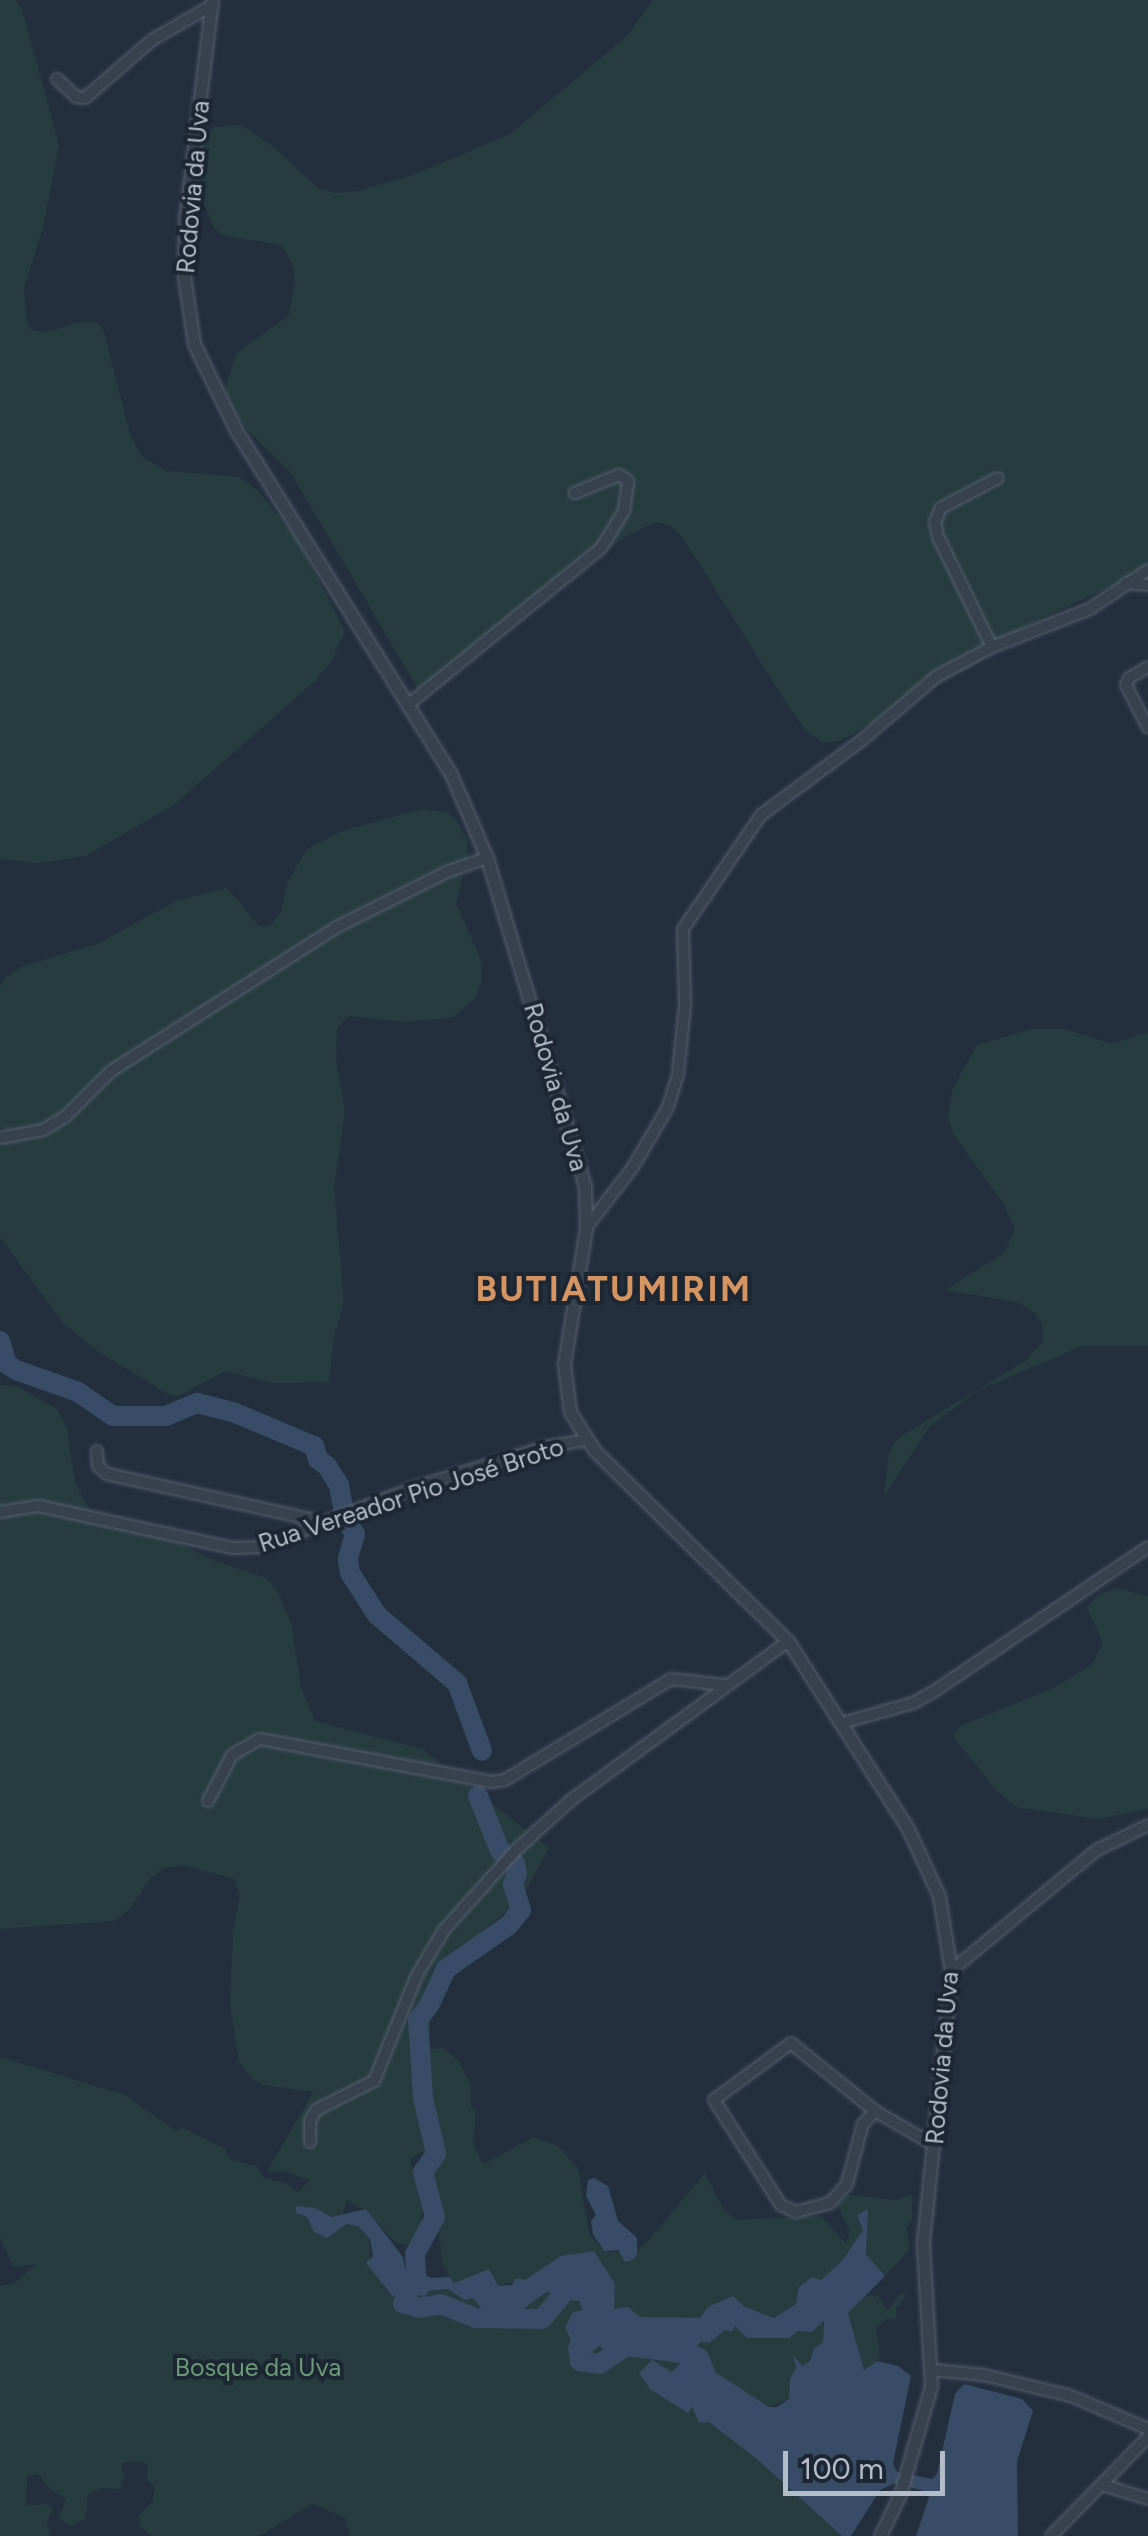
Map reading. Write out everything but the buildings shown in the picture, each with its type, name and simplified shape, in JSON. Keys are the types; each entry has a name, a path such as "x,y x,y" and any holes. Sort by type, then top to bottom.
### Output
{"street":[{"path":"56,79 76,96 85,98 152,40 211,3"},
{"name":"Rodovia da Uva","path":"211,3 185,221 184,276 194,344 220,404 460,791 487,858 580,1163 586,1228 563,1384 570,1412 586,1440 788,1640 908,1829 931,1875 949,1936 951,1971 922,2272 932,2370 900,2494 880,2536"},
{"path":"409,704 601,548 624,511 628,481 619,475 575,494"},
{"path":"992,647 938,537 936,522 940,508 998,478"},
{"path":"586,1228 634,1167 675,1090 685,1005 684,928 721,869 774,803 862,740 938,676 992,647 1090,609 1148,570"},
{"path":"1126,582 1148,584"},
{"path":"1148,667 1126,685 1148,728"},
{"path":"0,1138 44,1130 66,1116 112,1071 337,927 448,871 487,858"},
{"name":"Rua Vereador Pio José Broto","path":"0,1512 38,1506 234,1548 261,1547 322,1522 544,1447 586,1440"},
{"path":"97,1452 98,1466 107,1474 322,1522"},
{"path":"842,1723 913,1703 933,1692 1148,1546"},
{"path":"310,2142 310,2120 316,2110 374,2081 418,1976 444,1930 516,1850 570,1800 788,1640"},
{"path":"208,1800 232,1755 260,1739 492,1782 517,1774 671,1679 725,1685"},
{"path":"951,1971 1097,1850 1148,1825"},
{"path":"875,2110 862,2124 847,2184 830,2203 796,2212 782,2205 714,2100 791,2043 875,2110 934,2145"},
{"path":"932,2370 984,2375 1071,2396 1148,2429"},
{"path":"1052,2536 1148,2437"},
{"path":"1102,2485 1148,2498"}],"green space":[{"path":"0,0 16,0 22,10 59,144 43,228 24,287 27,324 31,330 46,332 80,322 96,322 103,328 130,434 142,457 167,471 239,477 257,490 297,538 345,631 332,661 315,681 175,804 86,856 39,863 0,859"},
{"path":"653,0 1148,0 1148,585 1110,587 1035,621 978,663 840,741 823,743 806,731 789,707 683,538 671,526 656,522 625,537 418,689 291,473 248,431 230,404 225,390 237,353 288,316 295,285 293,266 282,245 225,236 214,228 198,190 200,144 214,127 241,125 270,144 318,188 334,193 358,191 410,176 510,134 627,36"},
{"path":"422,809 446,812 467,839 468,855 456,903 481,960 482,980 475,999 453,1017 405,1022 349,1016 337,1028 336,1059 345,1112 334,1187 344,1303 333,1341 329,1382 272,1383 226,1371 178,1396 169,1395 96,1350 63,1323 0,1237 0,1138 11,1135 0,1127 0,987 4,979 23,966 97,944 178,900 227,888 259,926 270,926 281,912 288,881 307,849 342,831"},
{"path":"1032,1029 1064,1029 1112,1044 1148,1032 1148,1346 1083,1346 979,1390 930,1426 884,1496 889,1452 898,1438 1025,1361 1043,1341 1042,1323 1035,1313 1017,1302 945,1290 1004,1253 1015,1229 1003,1203 954,1135 948,1119 952,1090 977,1045"},
{"name":"Bosque da Uva","path":"0,1385 18,1387 57,1409 67,1429 75,1482 90,1511 111,1523 171,1539 213,1560 266,1578 277,1590 292,1627 301,1687 315,1721 422,1749 549,1848 519,1902 461,1948 430,1997 430,2049 443,2048 459,2061 471,2086 471,2106 476,2110 473,2144 483,2164 534,2137 558,2146 578,2168 589,2234 604,2251 635,2253 705,2173 724,2210 737,2220 821,2216 846,2244 850,2230 837,2206 847,2195 896,2200 912,2195 912,2220 906,2228 910,2249 885,2276 866,2254 867,2209 857,2215 864,2230 850,2249 852,2253 821,2280 801,2331 813,2332 824,2321 823,2342 814,2348 810,2361 802,2366 798,2362 789,2399 769,2407 748,2452 813,2506 842,2536 351,2536 344,2517 312,2504 260,2536 152,2536 141,2528 139,2516 152,2502 155,2488 148,2480 147,2464 135,2461 123,2463 121,2470 125,2473 120,2489 102,2488 88,2495 86,2518 71,2526 59,2519 66,2498 50,2489 38,2474 27,2476 26,2506 48,2504 53,2509 47,2520 50,2536 0,2536 0,2286 15,2283 36,2264 14,2267 0,2238 0,2057 125,2095 176,2131 183,2128 225,2149 231,2160 257,2166 264,2178 286,2183 298,2193 309,2180 284,2171 267,2172 313,2092 264,2085 252,2079 239,2062 230,2006 233,1931 240,1896 235,1879 183,1865 162,1869 150,1879 129,1910 114,1921 0,1929","holes":["422,2152 430,2156 426,2175 431,2178 443,2265 454,2283 493,2279 498,2286 525,2280 524,2309 518,2313 513,2309 507,2316 498,2314 481,2308 473,2297 465,2300 458,2291 449,2289 429,2291 425,2298 410,2286 397,2289 397,2295 388,2293 370,2263 369,2238 358,2226 347,2224 335,2230 309,2223 308,2217 342,2216 347,2200 366,2211 396,2243 408,2245 419,2230 423,2209 410,2159"]},
{"path":"1116,1588 1148,1596 1148,1809 1098,1819 1016,1807 997,1791 953,1736 958,1727 1051,1689 1092,1665 1103,1642 1087,1608 1099,1594"},
{"path":"903,2292 906,2295 896,2308 896,2320 889,2318 876,2327 880,2358 864,2370 848,2313 858,2299 867,2295 878,2296 887,2310"}],"water":[{"path":"594,2178 608,2186 618,2221 637,2238 637,2255 632,2260 625,2262 618,2250 604,2251 593,2234 591,2221 596,2215 586,2196 588,2180"},
{"path":"296,2206 315,2208 332,2217 366,2209 403,2257 405,2268 432,2278 450,2277 454,2283 489,2269 498,2286 512,2285 516,2278 525,2280 561,2256 594,2251 615,2284 614,2309 628,2307 640,2317 700,2318 708,2307 733,2296 745,2307 774,2318 796,2304 799,2287 812,2277 821,2280 842,2261 863,2230 857,2215 868,2209 866,2254 885,2276 848,2313 864,2370 877,2361 898,2366 911,2376 893,2463 897,2472 932,2479 937,2474 955,2394 964,2384 1022,2399 1033,2411 1017,2461 1018,2536 916,2536 929,2497 924,2491 895,2483 880,2490 851,2536 842,2536 758,2460 709,2422 699,2423 692,2407 688,2413 650,2389 639,2373 652,2360 672,2372 686,2357 693,2358 698,2370 718,2374 769,2407 777,2407 789,2399 790,2379 796,2368 793,2355 802,2366 810,2361 814,2348 823,2342 824,2321 812,2332 798,2331 789,2338 747,2338 735,2326 732,2332 725,2330 709,2343 700,2342 693,2353 635,2340 615,2357 599,2346 587,2356 578,2355 565,2327 573,2312 582,2310 577,2295 546,2292 518,2313 508,2311 502,2318 493,2313 488,2317 473,2298 465,2300 448,2289 429,2291 424,2298 405,2285 393,2297 366,2263 373,2256 370,2239 358,2226 347,2224 327,2238 314,2232 307,2217 296,2213"}],"waterway":[{"path":"0,1341 7,1364 16,1370 78,1392 113,1416 166,1416 197,1403 233,1412 314,1446 318,1459 339,1485 345,1518 355,1534 348,1559 350,1573 377,1615 457,1683 482,1751"},
{"path":"478,1796 500,1851 515,1863 517,1874 513,1884 521,1910 509,1925 446,1969 418,2020 423,2098 436,2154 423,2172 435,2217 415,2254 416,2276 403,2303 419,2308 441,2304 476,2318 542,2319 566,2290 582,2291"},
{"path":"584,2332 578,2349 580,2361 599,2364 627,2346 690,2354 699,2358 713,2393"}],"district":[{"name":"BUTIATUMIRIM","path":"614,1289"}]}
